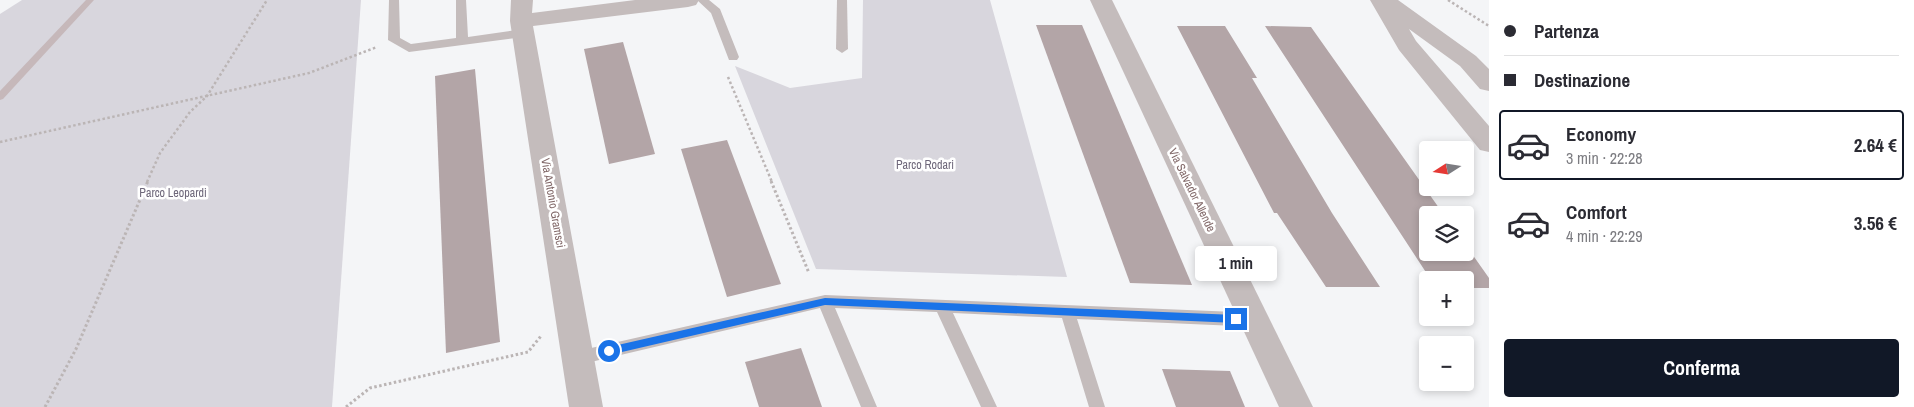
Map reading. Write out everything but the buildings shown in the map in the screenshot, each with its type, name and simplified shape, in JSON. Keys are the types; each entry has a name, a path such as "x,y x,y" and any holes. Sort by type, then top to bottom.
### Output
{"street":[{"path":"522,18 688,0"},
{"name":"Via Salvador Allende","path":"1101,0 1296,407"},
{"path":"1382,0 1468,61 1489,82"},
{"path":"1382,0 1407,45 1489,143"},
{"name":"Via Antonio Gramsci","path":"522,18 586,407"}],"lane":[{"path":"394,0 394,40 409,48 462,41 522,18"},
{"path":"461,0 462,41"},
{"path":"702,0 716,11 733,56"},
{"path":"842,0 842,49"},
{"path":"825,301 869,407"},
{"path":"578,358 825,301 1236,319"},
{"path":"942,306 988,407"},
{"path":"1068,313 1097,407"}],"path":[{"path":"45,407 76,350 160,153 190,112 207,96 267,0"},
{"path":"1448,0 1489,26"},
{"path":"0,142 309,73 394,40"},
{"path":"733,56 722,64 809,273"},
{"path":"346,407 370,388 528,352 539,336 573,328"}],"green space":[{"name":"Parco Leopardi","path":"22,0 361,0 332,407 0,407 0,14"},
{"name":"Parco Rodari","path":"863,0 990,0 1067,277 816,269 735,66 790,88 862,78"}],"waterway":[{"path":"0,97 90,0"}],"route":[{"path":"609,351 825,301 1236,319"}]}
